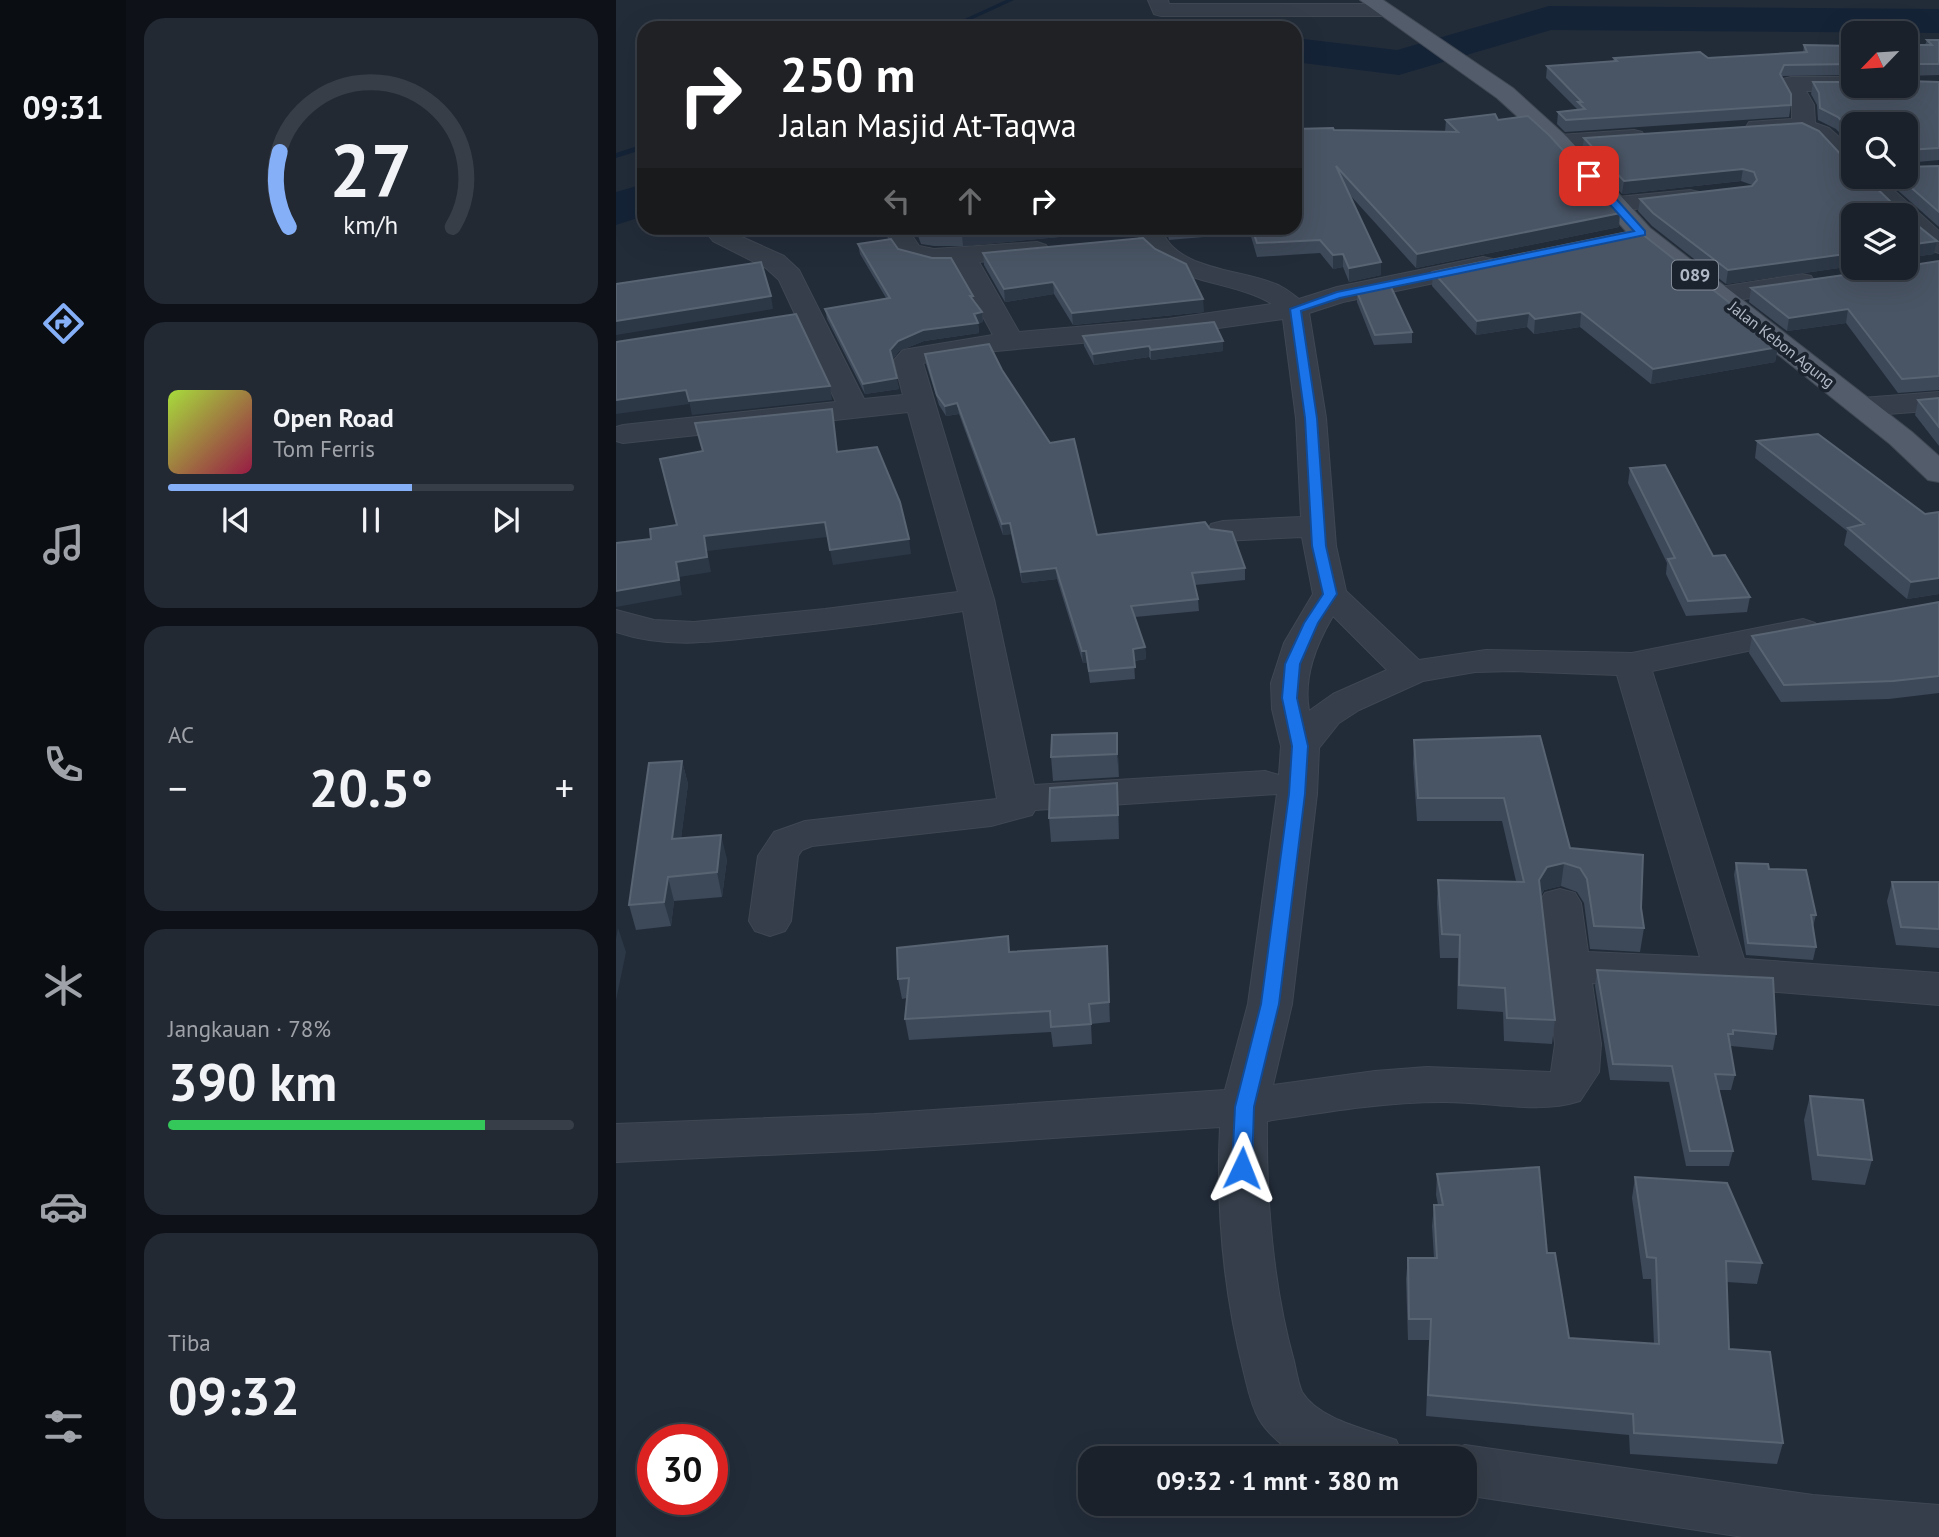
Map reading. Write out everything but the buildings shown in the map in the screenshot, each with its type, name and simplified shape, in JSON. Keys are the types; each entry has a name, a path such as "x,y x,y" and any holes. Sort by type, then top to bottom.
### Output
{"main road":[{"name":"Jalan Kebon Agung","path":"1377,5 1505,93 1559,142 1641,233 1862,407 1939,473"}],"street":[{"path":"1158,0 1161,10 1377,5"},
{"path":"1804,125 1803,105 1791,84 1841,84"},
{"path":"1730,129 1804,125 1826,136 1841,152"},
{"path":"1559,142 1651,135"},
{"path":"1875,189 1935,258"},
{"path":"1617,204 1715,194"},
{"path":"1615,238 1641,233"},
{"path":"899,235 909,250 934,257 963,257 1056,248"},
{"path":"1123,242 1143,235"},
{"path":"1150,235 1155,248 1168,258 1275,293 1295,309 1311,418 1323,574 1330,594 1411,673"},
{"path":"722,236 775,262 790,276 844,384 854,410"},
{"path":"963,257 1011,342"},
{"path":"770,921 778,856 788,841 805,834 1009,810 1018,806 977,600 919,402 910,358 949,348 1168,327 1295,309 1337,295 1509,260"},
{"path":"1720,295 1830,278"},
{"path":"781,319 808,314"},
{"path":"1862,407 1939,401"},
{"path":"623,434 919,402"},
{"path":"1223,531 1318,526"},
{"path":"1330,594 1311,623 1293,664 1289,698 1300,746 1297,794 1270,1004 1244,1107 1242,1168 1250,1256 1262,1341 1279,1405 1313,1437 1340,1446"},
{"path":"616,620 651,632 688,634 855,617 977,600"},
{"path":"1300,746 1326,715 1346,702 1411,673 1440,665 1497,660 1608,666 1632,664 1829,625"},
{"path":"1632,664 1727,973"},
{"path":"1018,799 1265,783"},
{"path":"616,1143 874,1132 1244,1107 1340,1093 1452,1084 1537,1092 1564,1088 1576,1072 1578,1044 1560,903"},
{"path":"1568,967 1727,973 1939,989"},
{"path":"1477,1472 1813,1521 1939,1532"}],"waterway":[{"path":"964,21 1011,0"},
{"path":"1302,51 1399,63 1549,18 1939,21"},
{"path":"616,156 637,148"},
{"path":"616,210 637,201"}],"route":[{"path":"1242,1168 1244,1107 1270,1004 1297,794 1300,746 1289,698 1293,664 1311,623 1330,594 1323,574 1319,546 1311,418 1295,309 1337,295 1641,233 1589,176"}]}
